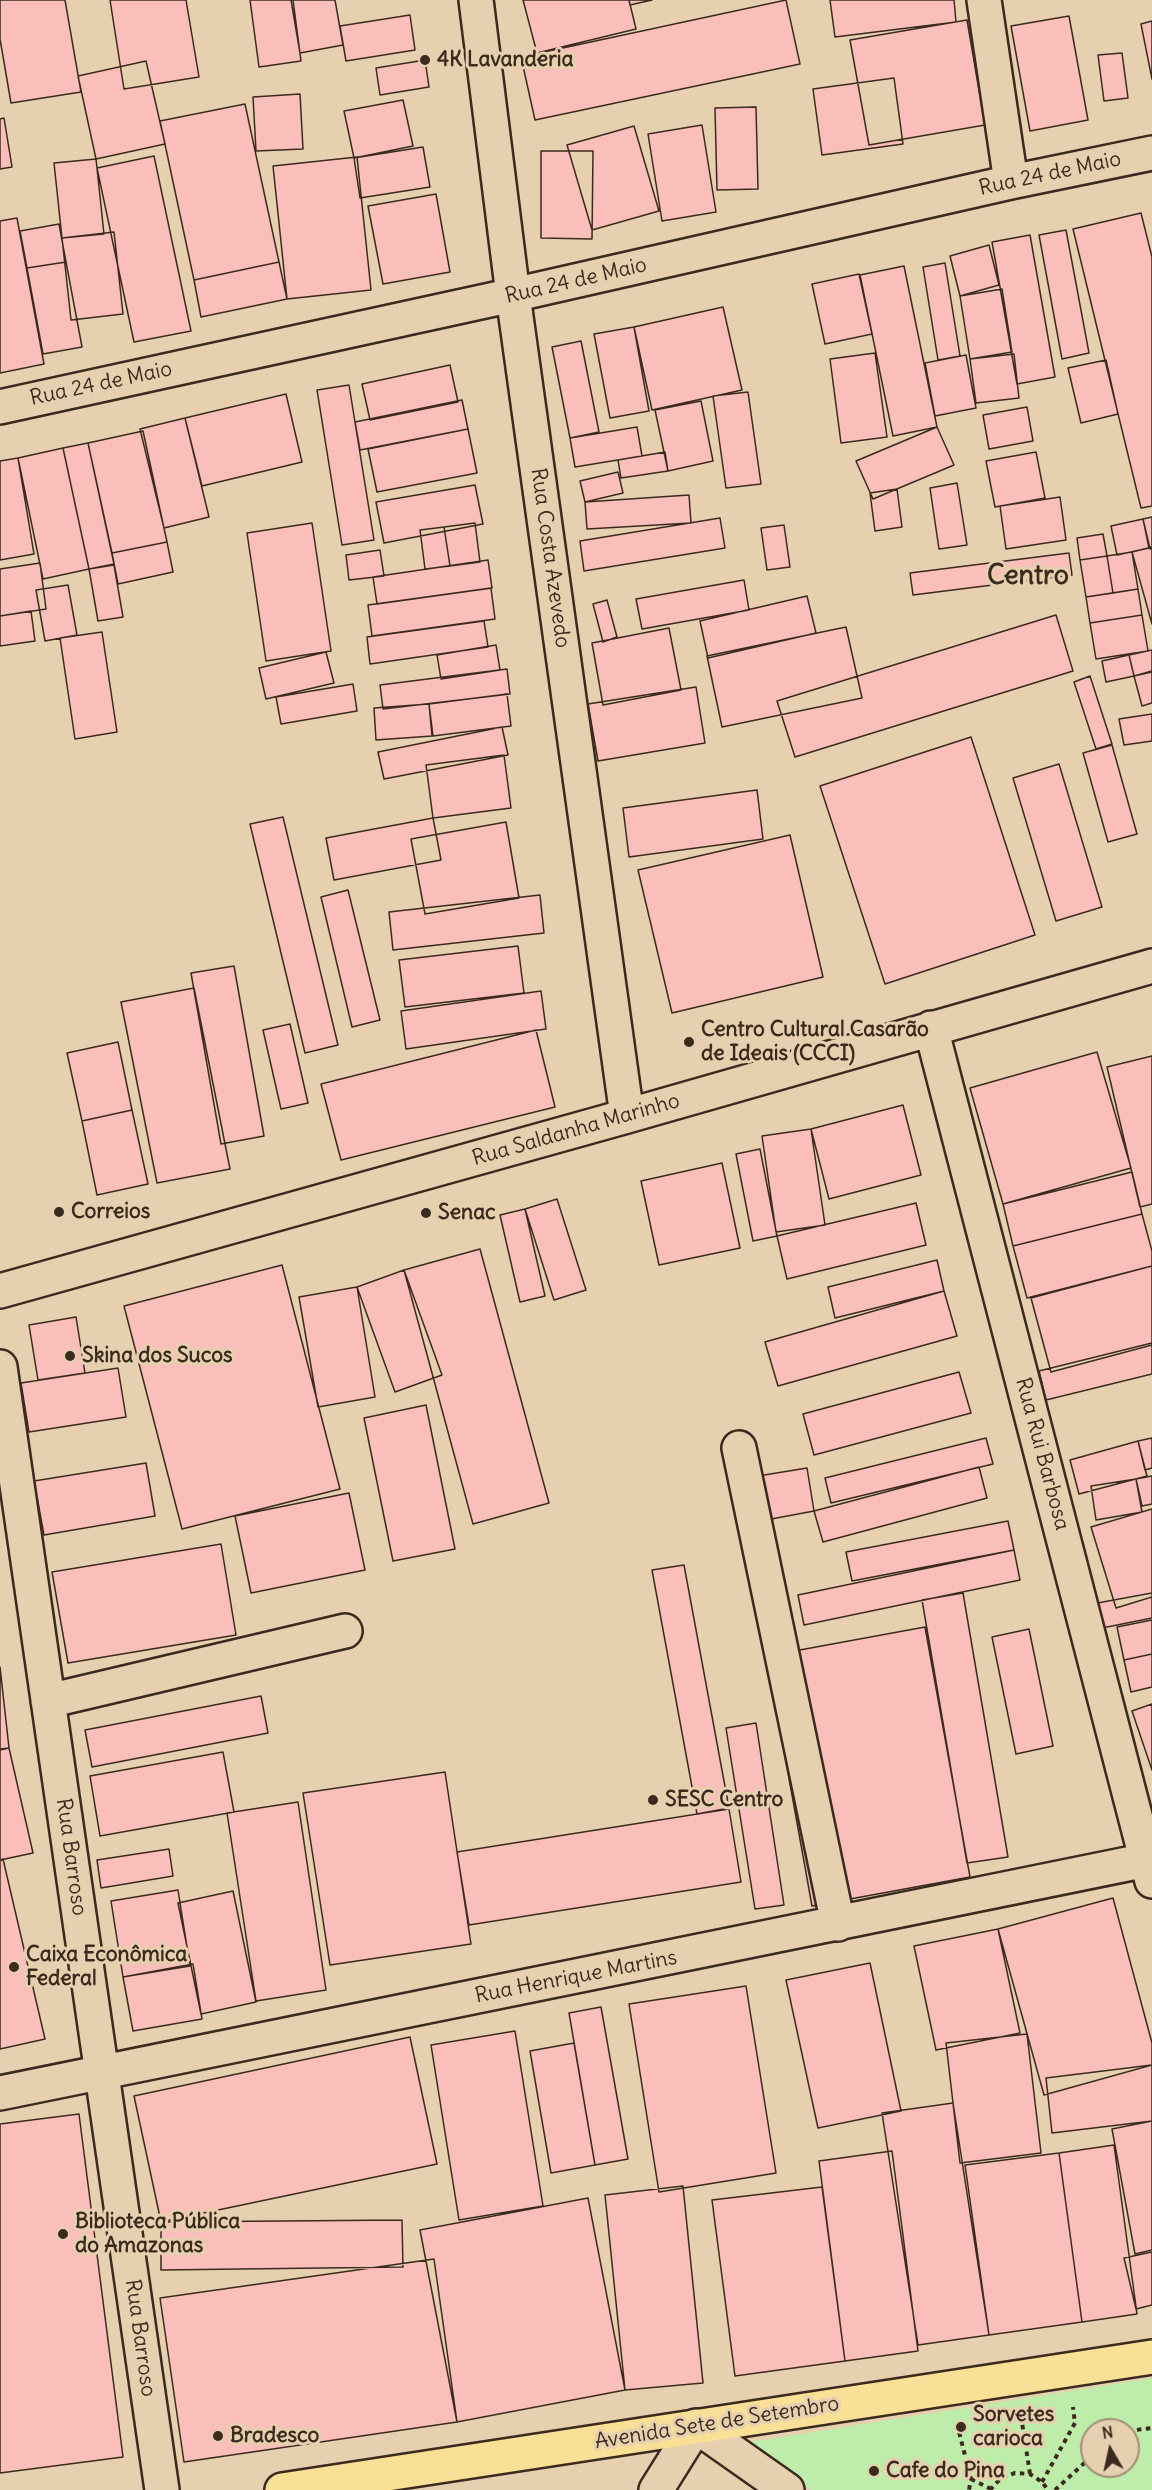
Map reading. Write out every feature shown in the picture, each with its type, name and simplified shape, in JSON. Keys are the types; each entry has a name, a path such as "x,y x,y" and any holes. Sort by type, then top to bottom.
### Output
{"main road":[{"name":"Avenida Sete de Setembro","path":"282,2490 1015,2379 1152,2356"}],"street":[{"name":"Rua Costa Azevedo","path":"476,0 513,295 627,1116"},
{"path":"984,0 1011,182"},
{"name":"Rua 24 de Maio","path":"0,406 513,295 1011,182 1152,153"},
{"name":"Rua Saldanha Marinho","path":"0,1291 627,1116 1152,966"},
{"name":"Rua Rui Barbosa","path":"931,1028 1150,1866"},
{"name":"Rua Barroso","path":"0,1367 162,2490"},
{"path":"739,1448 838,1924"},
{"path":"48,1701 345,1631"},
{"name":"Rua Henrique Martins","path":"0,2093 838,1924 1150,1866"},
{"path":"656,2490 696,2426 787,2490"}],"path":[{"path":"1042,2482 1075,2423 1070,2370"},
{"path":"1015,2379 1030,2474"},
{"path":"948,2388 971,2479 969,2490"},
{"path":"1054,2490 1080,2467"},
{"path":"971,2479 991,2489 1001,2478 1015,2473 1030,2474 1042,2482 1048,2490"}],"green space":[{"path":"1152,2378 1152,2490 811,2490 738,2444"}],"building":[{"path":"0,0 65,0 81,92 11,103 0,39"},
{"path":"110,0 186,0 199,77 124,89"},
{"path":"250,0 293,0 301,61 259,67"},
{"path":"291,0 335,0 343,45 300,53"},
{"path":"523,0 629,0 636,29 537,53"},
{"path":"629,0 652,0 630,5"},
{"path":"786,0 800,64 535,120 521,57"},
{"path":"830,0 954,0 956,22 835,37"},
{"path":"410,15 415,50 346,61 340,26"},
{"path":"1069,16 1088,120 1030,131 1011,26"},
{"path":"967,20 985,125 869,145 850,40"},
{"path":"1152,21 1152,79 1141,24"},
{"path":"1122,53 1128,98 1104,101 1098,55"},
{"path":"425,60 429,87 380,95 376,68"},
{"path":"146,61 165,144 96,159 78,76"},
{"path":"894,78 903,144 822,155 813,89"},
{"path":"300,94 303,149 256,151 253,97"},
{"path":"403,100 413,146 354,158 344,111"},
{"path":"245,104 279,262 194,280 160,121"},
{"path":"756,107 758,189 717,190 715,108"},
{"path":"4,118 12,167 0,169 0,119"},
{"path":"702,125 716,212 662,221 648,134"},
{"path":"634,126 659,211 592,230 567,145"},
{"path":"423,147 430,187 360,198 354,158"},
{"path":"541,151 593,151 592,239 541,238"},
{"path":"154,156 191,331 134,342 97,168"},
{"path":"357,157 371,290 287,299 273,166"},
{"path":"96,159 104,234 62,238 54,163"},
{"path":"436,194 450,272 383,284 368,206"},
{"path":"1141,213 1152,257 1152,506 1141,508 1073,229"},
{"path":"17,218 44,364 0,373 0,221"},
{"path":"59,224 66,262 27,268 20,231"},
{"path":"1066,230 1089,353 1062,359 1039,235"},
{"path":"114,232 123,314 71,320 62,238"},
{"path":"1030,235 1055,377 1017,384 992,242"},
{"path":"989,245 999,285 960,296 950,256"},
{"path":"66,262 82,347 43,354 27,268"},
{"path":"279,262 287,299 201,317 194,280"},
{"path":"945,263 960,356 938,360 923,267"},
{"path":"904,266 937,427 893,436 860,275"},
{"path":"859,274 872,334 825,344 812,284"},
{"path":"1002,289 1012,352 970,359 960,296"},
{"path":"723,307 742,390 652,410 634,327"},
{"path":"634,327 649,411 610,418 594,334"},
{"path":"581,341 599,432 570,438 552,347"},
{"path":"875,353 887,437 841,443 830,359"},
{"path":"1014,354 1019,398 976,403 970,359"},
{"path":"966,355 976,408 935,416 925,363"},
{"path":"1106,360 1118,414 1081,423 1068,368"},
{"path":"450,365 458,402 370,420 362,384"},
{"path":"349,385 374,540 342,545 317,390"},
{"path":"748,392 761,484 726,488 713,396"},
{"path":"286,394 302,462 202,486 185,418"},
{"path":"462,400 468,429 360,450 355,422"},
{"path":"701,401 713,461 668,471 655,410"},
{"path":"1027,407 1033,441 989,449 983,415"},
{"path":"185,418 209,517 164,528 140,429"},
{"path":"637,427 642,456 575,467 570,438"},
{"path":"937,427 954,465 873,499 856,461"},
{"path":"468,429 477,473 377,492 368,449"},
{"path":"143,431 167,542 112,553 88,443"},
{"path":"88,443 114,564 89,569 63,448"},
{"path":"63,448 89,569 43,579 18,458"},
{"path":"665,452 668,471 621,478 618,460"},
{"path":"1036,452 1045,498 995,507 986,461"},
{"path":"18,458 34,554 0,560 0,461"},
{"path":"618,472 623,493 585,502 580,481"},
{"path":"957,483 967,545 939,549 930,488"},
{"path":"475,485 483,524 384,543 376,502"},
{"path":"897,489 902,527 875,531 870,493"},
{"path":"689,495 691,523 587,529 585,502"},
{"path":"1060,497 1066,540 1006,549 1000,506"},
{"path":"1152,517 1152,548 1150,549 1143,519"},
{"path":"720,518 725,548 584,571 580,541"},
{"path":"1143,519 1149,548 1117,555 1111,526"},
{"path":"312,523 331,651 266,661 247,533"},
{"path":"475,523 480,562 450,566 444,527"},
{"path":"784,525 790,567 767,570 761,528"},
{"path":"444,527 450,566 425,569 420,530"},
{"path":"1103,534 1107,556 1080,560 1077,538"},
{"path":"167,542 173,572 118,584 112,553"},
{"path":"1152,547 1152,624 1132,552"},
{"path":"380,550 384,576 349,580 346,555"},
{"path":"1132,552 1138,589 1113,593 1107,556"},
{"path":"1069,553 1072,575 913,595 910,573"},
{"path":"1107,556 1113,593 1086,597 1080,560"},
{"path":"488,560 492,588 377,604 373,577"},
{"path":"40,563 46,609 0,616 0,569"},
{"path":"114,565 123,617 98,621 89,569"},
{"path":"744,580 749,610 642,629 636,599"},
{"path":"68,585 77,635 45,641 36,590"},
{"path":"491,588 495,619 372,636 368,605"},
{"path":"1138,589 1142,615 1090,623 1086,597"},
{"path":"807,596 816,633 708,658 700,621"},
{"path":"607,600 617,637 603,642 593,604"},
{"path":"31,611 35,641 0,646 0,616"},
{"path":"1056,615 1073,671 795,757 777,701"},
{"path":"1142,615 1148,651 1096,659 1090,623"},
{"path":"484,621 488,647 370,664 367,637"},
{"path":"846,627 862,698 722,727 707,656"},
{"path":"669,628 681,690 603,705 592,643"},
{"path":"102,632 117,732 75,739 60,638"},
{"path":"496,645 500,670 441,679 437,655"},
{"path":"1152,650 1152,672 1134,676 1129,655"},
{"path":"326,652 334,683 266,699 259,668"},
{"path":"1129,655 1134,676 1106,682 1102,661"},
{"path":"507,669 510,694 383,709 380,685"},
{"path":"1152,671 1152,703 1142,706 1134,676"},
{"path":"1090,676 1112,744 1096,749 1074,682"},
{"path":"353,684 357,711 281,724 276,697"},
{"path":"696,687 705,743 598,761 588,704"},
{"path":"507,694 511,726 433,736 429,704"},
{"path":"429,704 432,736 376,740 374,708"},
{"path":"1152,714 1152,741 1124,745 1119,719"},
{"path":"502,727 508,755 384,779 378,752"},
{"path":"971,737 1035,935 885,984 820,786"},
{"path":"1112,745 1137,834 1108,842 1083,753"},
{"path":"504,755 511,808 433,818 426,765"},
{"path":"1059,764 1102,907 1056,921 1013,778"},
{"path":"757,790 763,839 629,857 623,808"},
{"path":"283,817 338,1045 305,1053 250,824"},
{"path":"433,818 441,860 334,880 326,838"},
{"path":"506,822 519,898 425,914 411,839"},
{"path":"790,835 823,977 672,1013 638,870"},
{"path":"348,890 380,1020 352,1027 321,897"},
{"path":"540,895 544,933 393,950 389,912"},
{"path":"518,946 524,993 405,1007 399,960"},
{"path":"234,966 264,1136 221,1144 191,973"},
{"path":"194,988 230,1169 157,1183 121,1002"},
{"path":"541,991 546,1029 406,1049 401,1011"},
{"path":"290,1024 308,1103 281,1109 263,1030"},
{"path":"536,1030 555,1107 341,1160 321,1084"},
{"path":"118,1042 132,1110 82,1121 67,1053"},
{"path":"1097,1052 1131,1168 1003,1204 970,1088"},
{"path":"1152,1056 1152,1204 1140,1207 1107,1067"},
{"path":"903,1105 921,1175 829,1199 811,1129"},
{"path":"132,1110 148,1184 97,1195 82,1121"},
{"path":"811,1129 825,1225 776,1232 762,1136"},
{"path":"760,1149 777,1236 753,1241 736,1154"},
{"path":"722,1163 740,1248 659,1265 641,1181"},
{"path":"1132,1172 1142,1214 1013,1246 1003,1204"},
{"path":"557,1199 586,1290 554,1300 525,1209"},
{"path":"916,1203 926,1245 787,1279 777,1236"},
{"path":"525,1209 545,1296 520,1302 500,1215"},
{"path":"1142,1214 1152,1251 1152,1266 1027,1298 1013,1246"},
{"path":"480,1249 549,1503 473,1524 404,1270"},
{"path":"937,1260 944,1291 835,1318 828,1287"},
{"path":"282,1265 340,1489 182,1529 124,1306"},
{"path":"1152,1266 1152,1345 1051,1372 1031,1298"},
{"path":"404,1270 442,1375 395,1392 357,1287"},
{"path":"357,1287 375,1397 318,1407 299,1297"},
{"path":"944,1291 957,1336 778,1386 765,1342"},
{"path":"76,1317 85,1373 38,1380 29,1325"},
{"path":"1152,1343 1152,1374 1046,1400 1039,1371"},
{"path":"118,1368 126,1417 29,1432 21,1383"},
{"path":"959,1372 971,1413 814,1455 803,1414"},
{"path":"426,1405 455,1549 393,1561 364,1418"},
{"path":"986,1438 993,1464 831,1503 825,1478"},
{"path":"1152,1438 1152,1468 1145,1470 1138,1441"},
{"path":"1138,1441 1147,1476 1079,1494 1070,1460"},
{"path":"146,1463 155,1516 44,1535 34,1481"},
{"path":"979,1467 987,1498 823,1542 814,1511"},
{"path":"807,1468 814,1511 766,1520 758,1476"},
{"path":"1152,1476 1152,1504 1142,1506 1136,1479"},
{"path":"1136,1479 1142,1512 1096,1520 1091,1486"},
{"path":"349,1493 365,1570 251,1593 235,1516"},
{"path":"1152,1509 1152,1597 1116,1608 1091,1527"},
{"path":"1008,1521 1014,1550 852,1581 846,1552"},
{"path":"221,1544 236,1635 68,1663 52,1572"},
{"path":"1014,1550 1020,1580 804,1625 798,1595"},
{"path":"684,1565 729,1808 697,1814 652,1570"},
{"path":"963,1593 1008,1857 967,1863 922,1600"},
{"path":"1152,1593 1152,1618 1097,1629 1092,1604"},
{"path":"1152,1620 1152,1654 1124,1660 1117,1627"},
{"path":"925,1627 970,1877 812,1906 767,1656"},
{"path":"1029,1629 1053,1746 1016,1754 992,1637"},
{"path":"1152,1654 1152,1687 1131,1692 1124,1660"},
{"path":"0,1667 9,1748 0,1749"},
{"path":"261,1696 268,1733 92,1767 85,1730"},
{"path":"1152,1704 1152,1770 1132,1711"},
{"path":"756,1723 784,1905 755,1909 726,1728"},
{"path":"9,1748 33,1853 0,1860 0,1750"},
{"path":"223,1752 234,1812 100,1836 90,1776"},
{"path":"445,1772 471,1944 330,1965 303,1793"},
{"path":"298,1802 326,1990 256,2001 227,1813"},
{"path":"729,1809 741,1882 469,1925 457,1852"},
{"path":"169,1849 173,1876 101,1888 97,1860"},
{"path":"3,1859 45,2039 0,2049 0,1860"},
{"path":"178,1890 190,1966 123,1977 111,1901"},
{"path":"233,1891 256,2002 201,2014 178,1903"},
{"path":"1113,1898 1152,2043 1152,2065 1044,2095 998,1929"},
{"path":"998,1929 1020,2033 936,2050 914,1946"},
{"path":"870,1963 901,2111 818,2128 786,1980"},
{"path":"193,1964 202,2019 133,2031 123,1977"},
{"path":"746,1986 776,2173 659,2192 629,2004"},
{"path":"601,2007 628,2159 595,2165 569,2013"},
{"path":"515,2031 543,2206 459,2220 431,2045"},
{"path":"1027,2034 1041,2153 960,2163 946,2043"},
{"path":"410,2037 437,2164 161,2222 134,2096"},
{"path":"574,2043 595,2165 551,2173 530,2051"},
{"path":"1152,2065 1152,2121 1052,2133 1046,2078"},
{"path":"953,2103 989,2335 918,2345 882,2113"},
{"path":"79,2114 123,2457 0,2473 0,2124"},
{"path":"1152,2121 1152,2250 1135,2254 1112,2129"},
{"path":"1114,2145 1137,2314 1082,2322 1059,2153"},
{"path":"892,2151 918,2351 845,2361 819,2161"},
{"path":"1059,2153 1082,2322 989,2335 965,2165"},
{"path":"683,2186 703,2383 625,2390 605,2195"},
{"path":"822,2187 845,2361 735,2376 712,2200"},
{"path":"588,2198 625,2390 457,2422 420,2230"},
{"path":"402,2220 403,2267 161,2270 161,2222"},
{"path":"1152,2252 1152,2305 1136,2309 1124,2258"},
{"path":"434,2259 457,2422 184,2462 160,2298"}],"place":[{"name":"4K Lavanderia","path":"425,60"},
{"name":"Centro Cultural Casarão de Ideais (CCCI)","path":"689,1042"},
{"name":"Correios","path":"59,1212"},
{"name":"Senac","path":"426,1213"},
{"name":"Skina dos Sucos","path":"70,1356"},
{"name":"SESC Centro","path":"653,1800"},
{"name":"Caixa Econômica Federal","path":"14,1967"},
{"name":"Biblioteca Pública do Amazonas","path":"63,2234"},
{"name":"Sorvetes carioca","path":"961,2427"},
{"name":"Bradesco","path":"218,2436"},
{"name":"Cafe do Pina","path":"874,2471"}],"district":[{"name":"Centro","path":"1028,576"}]}
